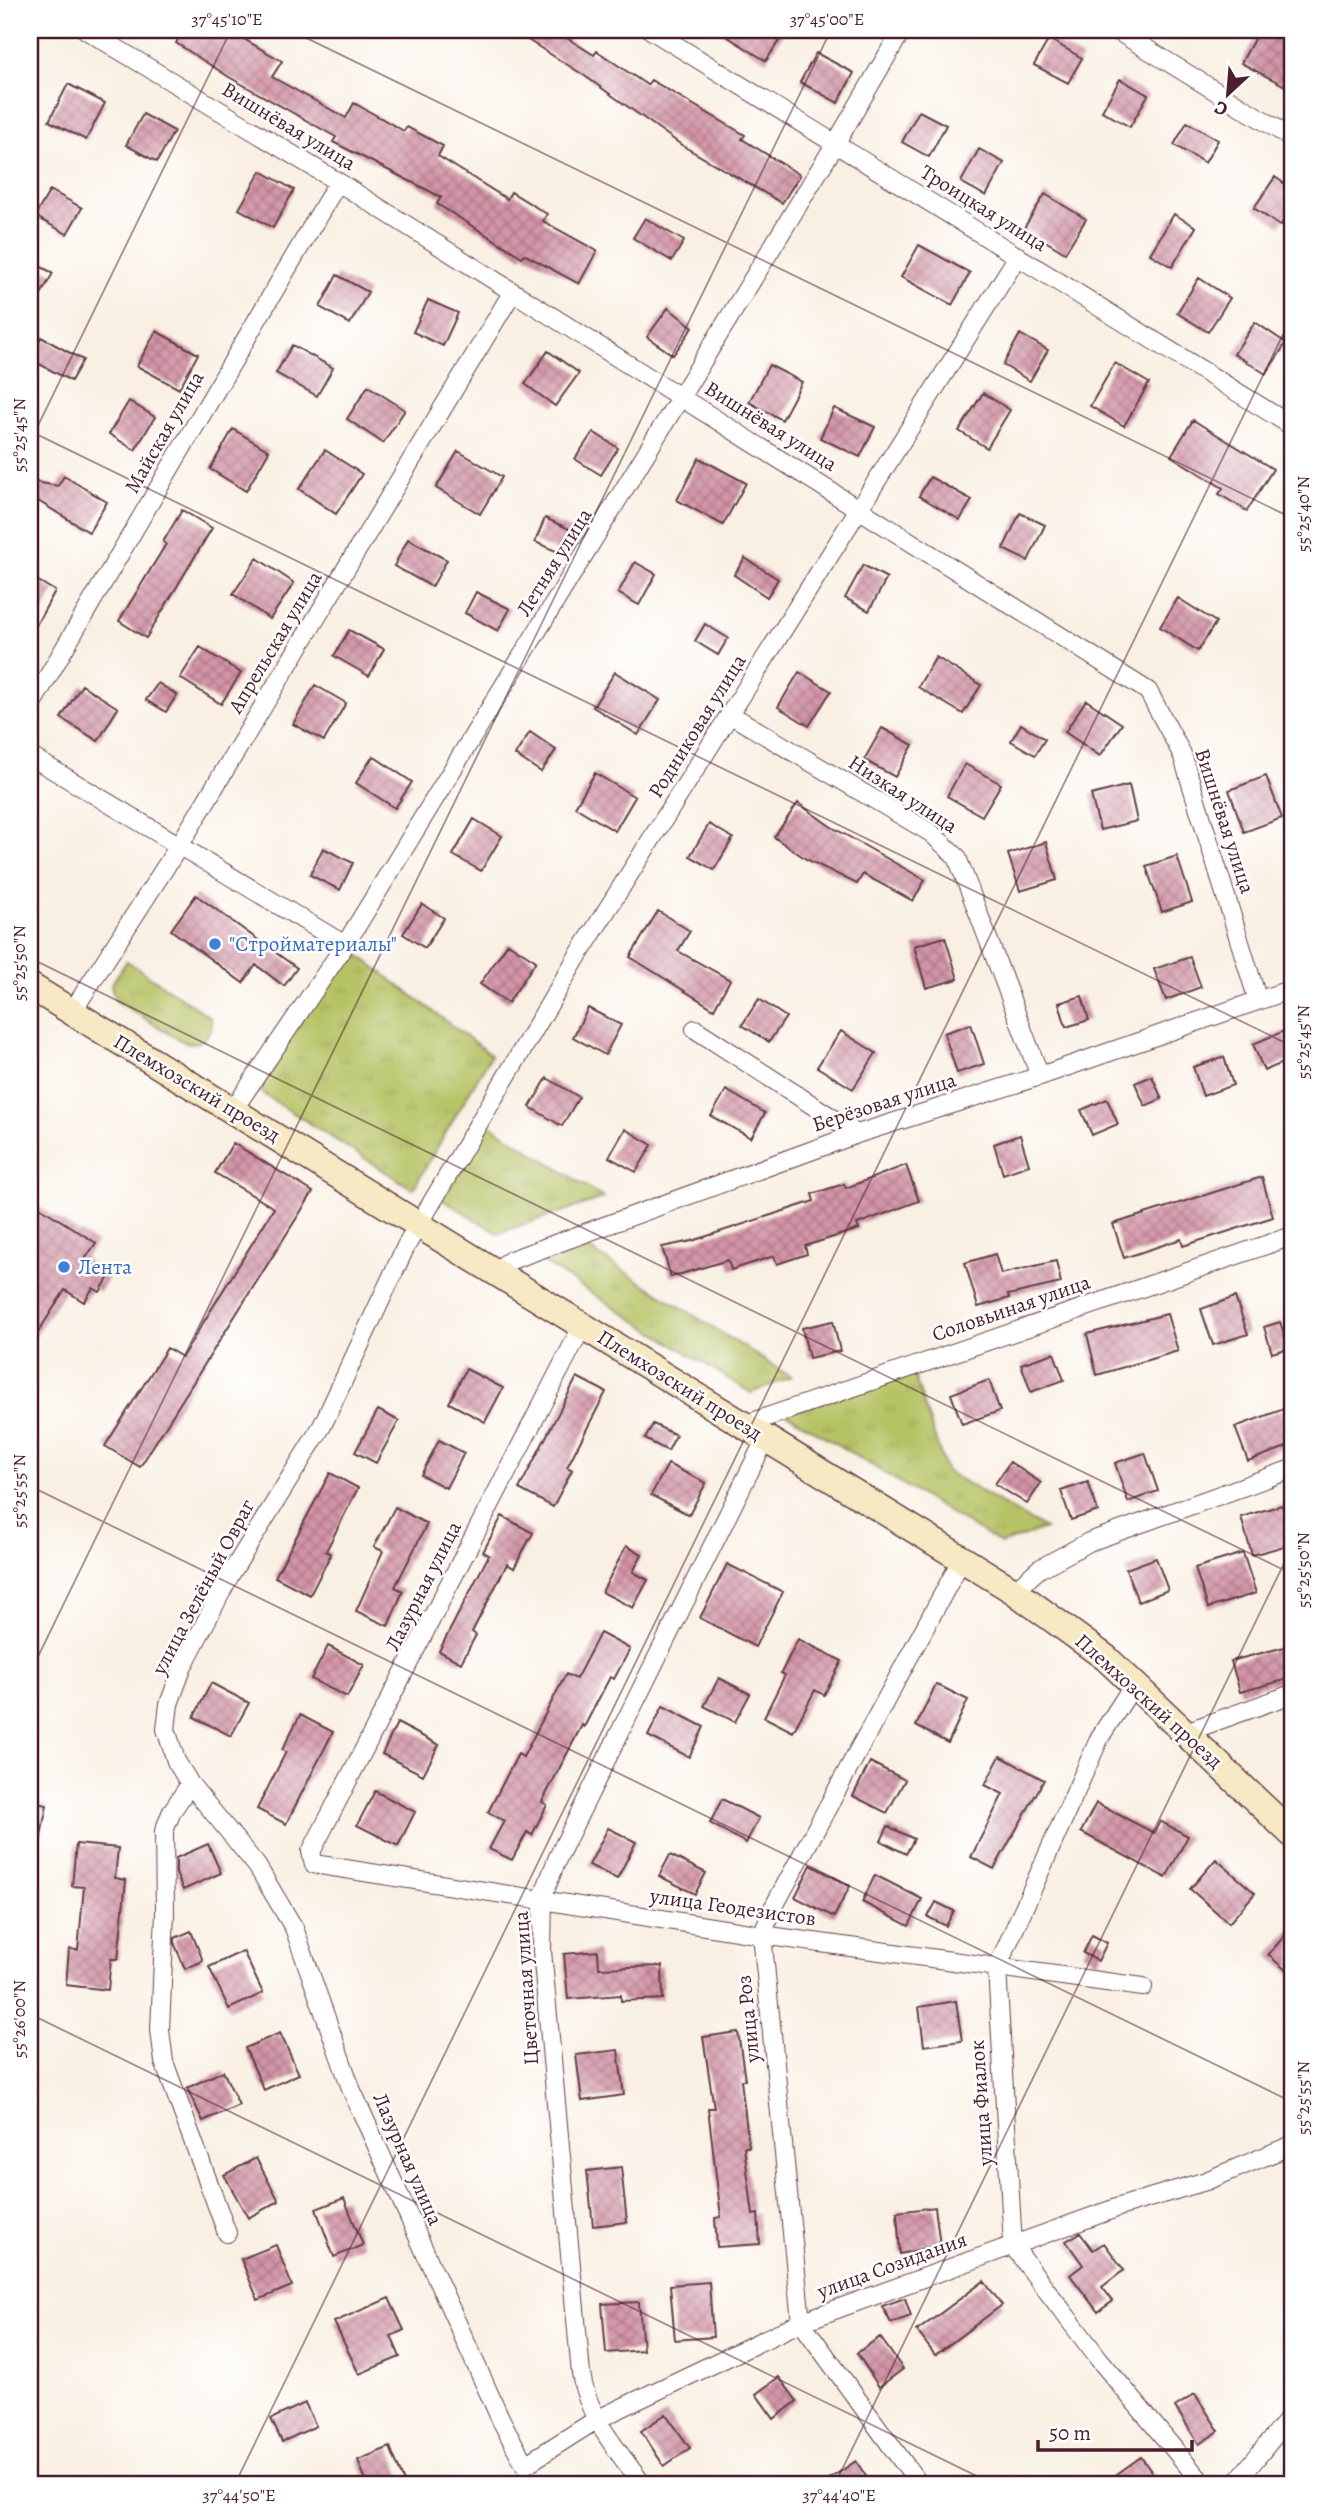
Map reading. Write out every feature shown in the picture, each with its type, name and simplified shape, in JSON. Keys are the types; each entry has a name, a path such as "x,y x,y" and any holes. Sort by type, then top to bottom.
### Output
{"main road":[{"name":"Племхозский проезд","path":"30,986 1014,1591 1067,1627 1134,1684 1292,1834"}],"street":[{"name":"Вишнёвая улица","path":"86,30 338,182 512,293 682,396 1148,691 1182,754 1258,1001"},
{"name":"Троицкая улица","path":"651,30 1292,426"},
{"name":"Летняя улица","path":"233,1110 345,945 682,396 902,30"},
{"path":"1116,30 1292,138"},
{"name":"Майская улица","path":"30,706 338,182"},
{"name":"Родниковая улица","path":"419,1224 576,959 862,509 1018,256"},
{"name":"Апрельская улица","path":"72,1012 179,846 512,293"},
{"name":"Низкая улица","path":"731,715 931,834 957,857 1040,1076"},
{"path":"30,757 345,945"},
{"name":"Берёзовая улица","path":"495,1271 511,1260 857,1134 1040,1076 1292,989"},
{"path":"695,1029 857,1134"},
{"name":"улица Зелёный Овраг","path":"190,1784 176,1761 166,1729 169,1704 177,1679 242,1555 322,1426 399,1258 419,1224"},
{"name":"Соловьиная улица","path":"755,1432 1292,1236"},
{"name":"Лазурная улица","path":"318,1867 312,1861 311,1852 583,1325"},
{"name":"Цветочная улица","path":"642,2484 596,2420 586,2398 580,2364 544,1965 542,1902 558,1857 755,1432"},
{"path":"1014,1591 1039,1569 1090,1542 1292,1469"},
{"name":"улица Роз","path":"800,2322 762,1935 778,1898 962,1559"},
{"name":"улица Фиалок","path":"1013,2246 997,1968 1100,1737 1134,1684"},
{"path":"1186,1732 1292,1695"},
{"path":"190,1784 172,1811 164,1831 165,1922 160,2030 164,2062 227,2233"},
{"name":"Лазурная улица","path":"190,1784 245,1849 294,1928 352,2091 500,2420 525,2465"},
{"name":"улица Геодезистов","path":"318,1867 762,1935 1143,1987"},
{"name":"улица Созидания","path":"525,2465 596,2420 800,2322 1119,2207 1206,2181 1292,2145"},
{"path":"1013,2246 1099,2360 1203,2484"},
{"path":"800,2322 919,2484"},
{"path":"1235,2484 1292,2414"}],"green space":[{"path":"348,947 491,1055 413,1189 254,1088"},
{"path":"127,961 210,1017 212,1027 206,1036 195,1043 180,1040 115,1000 111,985"},
{"path":"481,1119 604,1198 498,1233 435,1195"},
{"path":"589,1249 791,1377 751,1393 536,1258"},
{"path":"912,1369 946,1471 1045,1529 1001,1544 784,1412"}],"building":[{"path":"184,30 228,30 282,61 272,77 346,118 354,103 404,131 407,127 443,146 438,156 507,199 511,192 547,214 543,221 597,251 579,284 524,254 522,257 437,204 441,197 333,142 336,137 229,77 176,43"},
{"path":"512,30 554,30 594,55 597,51 647,85 651,80 745,135 742,139 800,175 782,203 683,146 582,74"},
{"path":"717,30 786,30 766,61"},
{"path":"1259,30 1270,30 1292,42 1292,73 1285,86 1241,63"},
{"path":"1049,39 1082,58 1068,83 1034,65"},
{"path":"816,53 854,73 838,103 800,82"},
{"path":"1120,79 1148,95 1130,127 1102,111"},
{"path":"68,84 105,103 86,140 49,121"},
{"path":"919,111 946,125 929,157 902,142"},
{"path":"143,114 174,131 157,162 126,145"},
{"path":"1187,122 1218,140 1205,163 1174,145"},
{"path":"979,149 1004,163 986,196 961,182"},
{"path":"261,171 294,190 273,228 239,209"},
{"path":"1275,177 1292,189 1292,208 1280,226 1254,208"},
{"path":"50,190 82,208 67,234 35,216"},
{"path":"1045,194 1086,219 1065,253 1024,228"},
{"path":"1174,214 1196,227 1172,267 1150,254"},
{"path":"645,218 684,241 672,261 633,238"},
{"path":"919,245 970,273 952,305 901,277"},
{"path":"30,261 53,273 30,314"},
{"path":"337,275 368,292 350,324 320,307"},
{"path":"1199,278 1230,298 1208,332 1177,313"},
{"path":"428,300 458,313 443,346 413,332"},
{"path":"668,308 693,327 673,355 647,337"},
{"path":"1255,322 1286,343 1266,374 1234,354"},
{"path":"156,331 198,354 179,389 137,366"},
{"path":"1020,334 1048,350 1030,381 1003,365"},
{"path":"41,337 83,360 71,381 30,359"},
{"path":"292,345 333,368 317,396 276,373"},
{"path":"548,351 579,373 555,406 525,384"},
{"path":"1115,363 1149,383 1124,426 1090,406"},
{"path":"769,365 802,382 782,420 749,402"},
{"path":"368,386 405,410 383,443 347,419"},
{"path":"983,393 1010,410 987,448 959,431"},
{"path":"129,401 155,417 135,450 109,434"},
{"path":"834,408 875,427 860,457 820,438"},
{"path":"1193,420 1273,469 1247,511 1219,494 1223,488 1171,456"},
{"path":"233,429 269,451 246,491 210,469"},
{"path":"593,432 618,448 601,475 575,459"},
{"path":"325,450 362,474 336,514 299,489"},
{"path":"458,451 502,477 480,514 436,488"},
{"path":"699,458 746,483 723,525 677,500"},
{"path":"64,476 107,502 89,532 30,496 30,481 58,486"},
{"path":"930,477 972,500 960,520 919,496"},
{"path":"182,510 212,528 146,638 119,621 166,544 163,542"},
{"path":"1020,513 1045,525 1028,561 1003,549"},
{"path":"545,518 576,532 565,555 535,542"},
{"path":"408,539 447,560 432,587 394,566"},
{"path":"257,558 294,583 270,619 233,594"},
{"path":"745,558 778,579 767,597 734,575"},
{"path":"635,562 656,574 639,605 618,593"},
{"path":"863,565 887,578 869,611 845,598"},
{"path":"30,576 55,591 30,636"},
{"path":"476,592 510,609 498,631 465,613"},
{"path":"1178,598 1216,622 1198,651 1160,627"},
{"path":"705,624 728,638 718,655 695,641"},
{"path":"349,630 384,649 369,676 334,656"},
{"path":"200,647 241,673 221,704 180,678"},
{"path":"936,657 981,685 963,714 918,687"},
{"path":"615,672 660,700 638,735 593,707"},
{"path":"799,672 831,691 809,726 778,707"},
{"path":"158,683 177,695 166,712 146,700"},
{"path":"82,685 118,708 98,741 61,718"},
{"path":"315,685 346,703 324,741 293,724"},
{"path":"1086,700 1122,724 1100,756 1065,732"},
{"path":"1021,724 1045,739 1035,755 1011,741"},
{"path":"882,728 913,745 895,777 864,760"},
{"path":"530,732 556,750 541,772 515,755"},
{"path":"373,756 412,782 395,808 356,783"},
{"path":"965,764 1001,784 982,816 947,796"},
{"path":"595,773 635,797 615,831 575,807"},
{"path":"1266,776 1282,818 1244,832 1229,790"},
{"path":"1129,785 1137,821 1100,830 1091,795"},
{"path":"798,803 830,826 925,880 913,901 863,874 857,884 806,859 774,837"},
{"path":"474,819 502,836 481,871 453,855"},
{"path":"709,824 733,838 714,870 690,856"},
{"path":"1046,842 1057,880 1020,891 1008,854"},
{"path":"323,848 353,863 340,890 310,875"},
{"path":"1177,856 1192,902 1162,912 1146,866"},
{"path":"196,895 297,968 284,986 256,965 243,983 171,930"},
{"path":"422,904 444,918 425,948 403,934"},
{"path":"658,911 690,931 678,951 730,980 714,1009 630,957"},
{"path":"945,937 958,979 926,988 914,946"},
{"path":"508,943 536,961 508,1003 480,984"},
{"path":"1190,957 1201,987 1166,1000 1154,969"},
{"path":"1082,996 1089,1020 1066,1027 1059,1003"},
{"path":"759,999 786,1017 769,1042 742,1025"},
{"path":"588,1008 621,1025 605,1055 573,1037"},
{"path":"971,1024 984,1064 957,1073 944,1033"},
{"path":"841,1031 876,1053 853,1089 817,1067"},
{"path":"1284,1031 1292,1059 1264,1071 1253,1044"},
{"path":"1224,1057 1233,1085 1203,1096 1193,1067"},
{"path":"1152,1076 1162,1099 1145,1106 1135,1083"},
{"path":"547,1078 579,1097 562,1126 530,1107"},
{"path":"726,1090 765,1113 751,1138 711,1116"},
{"path":"1107,1099 1118,1124 1092,1135 1081,1110"},
{"path":"625,1129 652,1145 636,1172 609,1157"},
{"path":"1020,1135 1029,1165 1003,1174 994,1144"},
{"path":"233,1143 313,1192 140,1467 105,1446 167,1348 182,1357 274,1208 215,1173"},
{"path":"906,1165 919,1201 857,1224 859,1229 805,1246 807,1254 777,1264 774,1256 731,1270 728,1260 671,1277 662,1247 692,1241 814,1201 812,1194 844,1184 846,1188"},
{"path":"1262,1177 1273,1217 1183,1246 1181,1239 1124,1258 1113,1224"},
{"name":"Лента","path":"30,1201 96,1243 85,1259 110,1275 100,1292 93,1288 84,1302 65,1290 30,1345"},
{"path":"995,1254 1001,1274 1056,1261 1061,1283 1008,1295 1009,1298 978,1307 965,1263"},
{"path":"1235,1297 1248,1334 1213,1345 1201,1309"},
{"path":"1167,1314 1178,1351 1097,1375 1087,1334"},
{"path":"833,1321 840,1351 809,1358 802,1328"},
{"path":"1280,1322 1289,1348 1272,1353 1264,1327"},
{"path":"1054,1353 1064,1380 1031,1392 1021,1364"},
{"path":"466,1369 503,1388 485,1422 449,1403"},
{"path":"577,1377 606,1392 567,1467 572,1470 553,1507 519,1489"},
{"path":"989,1380 1000,1411 962,1424 951,1394"},
{"path":"1292,1406 1292,1445 1248,1461 1235,1427"},
{"path":"378,1410 399,1421 376,1463 355,1452"},
{"path":"653,1424 676,1435 668,1451 645,1439"},
{"path":"439,1440 464,1453 446,1488 421,1475"},
{"path":"1145,1453 1158,1491 1128,1502 1115,1463"},
{"path":"1010,1462 1041,1483 1027,1504 995,1484"},
{"path":"668,1464 706,1483 689,1515 651,1495"},
{"path":"330,1473 358,1488 326,1551 331,1554 310,1595 275,1577"},
{"path":"1088,1482 1098,1511 1071,1520 1061,1491"},
{"path":"1282,1505 1292,1544 1252,1555 1241,1517"},
{"path":"395,1507 427,1524 395,1587 403,1591 388,1626 356,1611 383,1551 374,1547"},
{"path":"502,1516 533,1533 514,1568 507,1564 472,1632 476,1635 461,1663 439,1651 489,1555 483,1552"},
{"path":"626,1546 642,1554 633,1572 648,1580 633,1608 602,1592"},
{"path":"1243,1553 1256,1593 1208,1608 1195,1568"},
{"path":"1156,1558 1168,1590 1138,1602 1126,1569"},
{"path":"727,1564 783,1592 755,1647 700,1618"},
{"path":"600,1633 630,1649 614,1679 610,1677 584,1727 582,1725 542,1802 547,1805 532,1835 527,1832 512,1860 489,1849 504,1821 488,1812 518,1754 523,1757 566,1674 576,1679"},
{"path":"798,1639 842,1661 824,1695 815,1690 793,1732 764,1717 785,1675 781,1673"},
{"path":"1292,1645 1292,1678 1240,1692 1231,1661"},
{"path":"328,1646 364,1665 347,1697 311,1679"},
{"path":"719,1678 750,1694 735,1722 704,1706"},
{"path":"211,1683 249,1703 231,1736 194,1717"},
{"path":"936,1684 968,1700 948,1743 916,1726"},
{"path":"663,1706 704,1727 689,1757 648,1736"},
{"path":"300,1715 333,1732 286,1824 257,1809 286,1752 282,1750"},
{"path":"397,1723 439,1745 423,1775 382,1754"},
{"path":"1000,1756 1044,1780 994,1869 971,1857 1003,1794 985,1785"},
{"path":"870,1762 905,1780 887,1813 853,1796"},
{"path":"375,1791 415,1812 398,1846 357,1825"},
{"path":"722,1799 759,1818 746,1843 710,1823"},
{"path":"30,1802 47,1805 38,1851 30,1850"},
{"path":"1096,1803 1154,1833 1160,1821 1188,1836 1166,1878 1081,1832"},
{"path":"888,1826 914,1839 906,1854 881,1841"},
{"path":"608,1828 636,1842 617,1879 589,1865"},
{"path":"76,1844 118,1848 115,1878 126,1880 118,1959 111,1959 108,1990 66,1985 69,1949 78,1950 84,1887 72,1886"},
{"path":"208,1844 221,1873 183,1890 176,1873 176,1858"},
{"path":"670,1855 706,1873 695,1894 659,1876"},
{"path":"1216,1859 1255,1893 1229,1923 1190,1889"},
{"path":"811,1865 850,1886 834,1917 795,1897"},
{"path":"875,1875 922,1899 909,1926 862,1902"},
{"path":"936,1902 954,1911 946,1926 928,1917"},
{"path":"1292,1927 1292,1975 1268,1955"},
{"path":"191,1931 203,1961 185,1969 175,1945 175,1938"},
{"path":"1092,1935 1107,1943 1098,1961 1083,1953"},
{"path":"243,1951 263,1993 229,2009 209,1967"},
{"path":"598,1951 599,1968 662,1966 663,1999 621,2001 621,1995 568,1999 564,1954"},
{"path":"956,2001 962,2041 924,2046 919,2007"},
{"path":"738,2032 745,2080 741,2080 749,2147 744,2147 753,2215 758,2214 760,2244 717,2247 715,2218 721,2217 708,2108 714,2108 703,2037"},
{"path":"280,2033 299,2074 264,2090 245,2048"},
{"path":"618,2050 624,2095 582,2101 576,2055"},
{"path":"223,2071 239,2105 203,2121 187,2088"},
{"path":"256,2158 279,2201 248,2218 224,2175"},
{"path":"621,2167 627,2222 593,2226 587,2171"},
{"path":"344,2198 363,2245 334,2257 316,2209"},
{"path":"935,2207 940,2245 900,2254 897,2212"},
{"path":"1080,2233 1093,2250 1104,2243 1124,2270 1102,2287 1113,2301 1098,2312 1070,2275 1083,2265 1066,2241"},
{"path":"276,2245 292,2286 258,2300 241,2259"},
{"path":"984,2281 1002,2305 935,2355 917,2331"},
{"path":"709,2282 713,2337 675,2340 670,2285"},
{"path":"389,2298 404,2330 391,2336 400,2357 359,2374 334,2322"},
{"path":"905,2298 911,2316 891,2323 882,2306"},
{"path":"639,2302 643,2350 606,2353 602,2304"},
{"path":"880,2337 903,2369 879,2387 857,2353"},
{"path":"779,2377 797,2401 774,2419 756,2394"},
{"path":"1195,2394 1219,2431 1199,2444 1175,2407"},
{"path":"305,2403 316,2426 282,2442 271,2419"},
{"path":"666,2414 690,2448 664,2466 641,2431"},
{"path":"390,2447 405,2484 367,2484 358,2460"},
{"path":"1141,2457 1160,2484 1103,2484"},
{"path":"856,2461 871,2484 822,2484"}],"place":[{"name":"\"Стройматериалы\"","path":"215,944"},
{"name":"Лента","path":"64,1267"}]}
